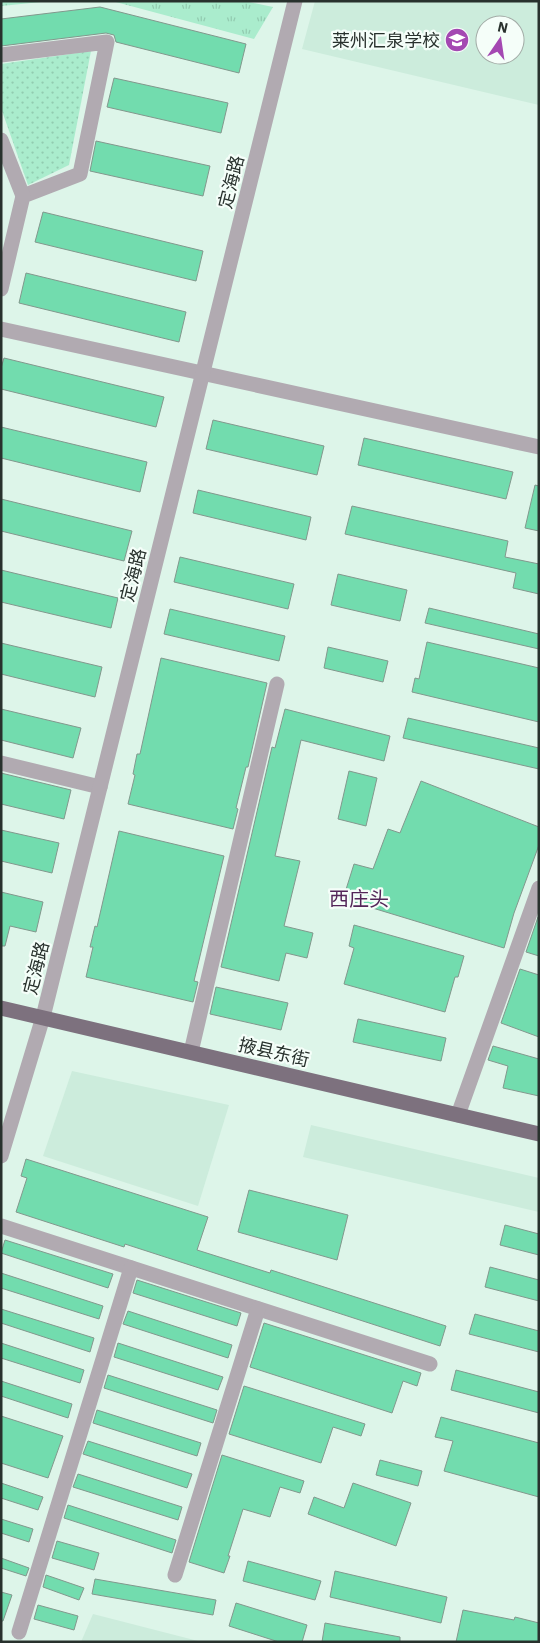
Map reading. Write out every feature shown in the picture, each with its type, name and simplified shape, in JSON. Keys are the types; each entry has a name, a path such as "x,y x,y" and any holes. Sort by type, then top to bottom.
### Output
{"main road":[{"name":"掖县东街","path":"1,1008 539,1134"}],"street":[{"name":"定海路","path":"1,1156 43,1017 295,1"},
{"path":"1,55 107,42 80,174 23,196"},
{"path":"1,140 23,196 1,289"},
{"path":"1,329 539,447"},
{"path":"192,1052 277,684"},
{"path":"1,763 100,787"},
{"path":"458,1115 539,888"},
{"path":"1,1226 430,1364"},
{"path":"19,1632 131,1268"},
{"path":"175,1575 258,1309"}],"shaded area":[{"path":"315,1 539,1 539,105 302,49"},
{"path":"72,1071 229,1105 198,1206 43,1156"},
{"path":"311,1125 539,1178 539,1212 303,1157"},
{"path":"93,1614 202,1642 81,1642"}],"green space":[{"path":"1,1 51,1 1,6"},
{"path":"112,1 244,1 273,7 254,39"},
{"path":"91,51 69,165 28,185 1,108 1,64"}],"building":[{"path":"100,7 246,44 239,73 116,42 114,35 106,33 1,46 1,19"},
{"path":"114,78 228,103 221,133 107,107"},
{"path":"96,141 210,166 203,196 90,171"},
{"path":"43,212 203,251 196,281 35,242"},
{"path":"26,273 186,312 179,342 19,303"},
{"path":"4,358 164,397 156,427 1,389 1,368"},
{"path":"213,420 324,446 317,475 206,449"},
{"path":"1,427 147,462 140,492 1,458"},
{"path":"364,438 513,472 506,499 358,465"},
{"path":"535,485 539,486 539,531 525,528"},
{"path":"198,490 311,517 306,540 193,513"},
{"path":"1,499 132,531 124,561 1,531"},
{"path":"352,506 508,541 505,557 539,564 539,594 513,588 516,573 345,534"},
{"path":"180,557 294,584 288,609 174,582"},
{"path":"1,570 118,598 111,628 1,602"},
{"path":"338,574 407,590 400,621 331,605"},
{"path":"429,608 539,634 539,649 425,623"},
{"path":"170,609 285,636 279,661 164,634"},
{"path":"427,642 539,668 539,722 412,692 415,678 419,679"},
{"path":"1,643 102,667 95,697 1,674"},
{"path":"328,647 388,661 383,682 324,668"},
{"path":"161,658 267,683 248,767 246,767 236,808 238,809 233,829 128,804 135,775 133,774 137,754 140,754"},
{"path":"1,709 81,728 73,758 1,740"},
{"path":"285,709 390,736 384,761 301,740 275,856 300,861 284,926 313,933 307,958 286,953 279,981 221,967 272,747 275,748"},
{"path":"408,718 539,748 539,769 403,738"},
{"path":"349,771 377,778 366,826 338,819"},
{"path":"1,773 71,790 64,819 1,804"},
{"path":"421,781 539,827 539,845 514,913 504,948 343,899 354,864 373,869 388,829 400,833"},
{"path":"1,830 59,843 52,873 1,861"},
{"path":"119,831 224,856 194,981 198,982 193,1002 86,977 93,947 90,947 95,926 97,927"},
{"path":"1,892 43,902 36,932 10,926 5,946 1,946"},
{"path":"539,917 539,956 526,952"},
{"path":"354,925 464,956 458,977 455,977 445,1012 344,984 354,948 349,946"},
{"path":"520,969 539,975 539,1037 501,1023"},
{"path":"216,987 288,1003 281,1030 210,1014"},
{"path":"358,1019 446,1038 441,1061 353,1042"},
{"path":"493,1046 539,1059 539,1096 503,1088 508,1066 488,1060"},
{"path":"26,1159 208,1217 197,1250 270,1273 271,1270 446,1326 440,1346 125,1244 124,1247 16,1212 27,1178 21,1176"},
{"path":"249,1190 348,1215 337,1260 238,1232"},
{"path":"505,1225 539,1234 539,1255 500,1245"},
{"path":"5,1240 113,1274 108,1288 1,1253"},
{"path":"490,1267 539,1280 539,1301 485,1287"},
{"path":"1,1273 103,1306 99,1319 1,1288"},
{"path":"137,1280 241,1313 237,1326 133,1293"},
{"path":"1,1309 94,1338 90,1352 1,1323"},
{"path":"128,1311 232,1345 228,1358 123,1324"},
{"path":"475,1314 539,1331 539,1352 469,1334"},
{"path":"264,1323 421,1373 417,1386 403,1381 392,1413 250,1367"},
{"path":"1,1343 84,1370 80,1383 1,1358"},
{"path":"118,1343 223,1377 218,1390 114,1357"},
{"path":"456,1370 539,1392 539,1413 451,1390"},
{"path":"108,1375 217,1410 213,1423 104,1388"},
{"path":"1,1381 72,1404 68,1418 1,1396"},
{"path":"244,1386 365,1424 361,1436 333,1427 321,1463 229,1434"},
{"path":"97,1410 201,1443 197,1456 93,1423"},
{"path":"1,1416 63,1436 48,1478 1,1463"},
{"path":"441,1417 539,1443 539,1497 444,1471 453,1441 435,1437"},
{"path":"88,1441 192,1474 187,1488 83,1454"},
{"path":"222,1455 304,1481 300,1493 280,1487 270,1517 243,1509 224,1573 189,1562"},
{"path":"380,1460 422,1471 418,1486 376,1475"},
{"path":"78,1474 182,1507 178,1520 73,1487"},
{"path":"1,1483 43,1497 38,1510 1,1498"},
{"path":"353,1483 411,1503 396,1546 308,1514 314,1497 344,1508"},
{"path":"68,1505 176,1540 172,1553 64,1518"},
{"path":"1,1519 33,1529 29,1542 1,1533"},
{"path":"57,1541 99,1553 94,1570 52,1558"},
{"path":"1,1558 29,1568 26,1576 1,1568"},
{"path":"248,1561 321,1581 315,1600 243,1581"},
{"path":"335,1571 447,1597 441,1623 330,1597"},
{"path":"46,1575 84,1588 79,1600 43,1587"},
{"path":"95,1579 216,1600 213,1615 92,1594"},
{"path":"1,1592 12,1595 3,1621 1,1621"},
{"path":"236,1603 307,1625 302,1642 279,1642 229,1626"},
{"path":"38,1605 78,1616 74,1630 34,1619"},
{"path":"463,1610 514,1620 515,1617 539,1623 539,1642 456,1642"},
{"path":"325,1623 400,1637 400,1642 322,1642"}],"place":[{"name":"莱州汇泉学校","path":"457,40"}],"district":[{"name":"西庄头","path":"359,898"}]}
